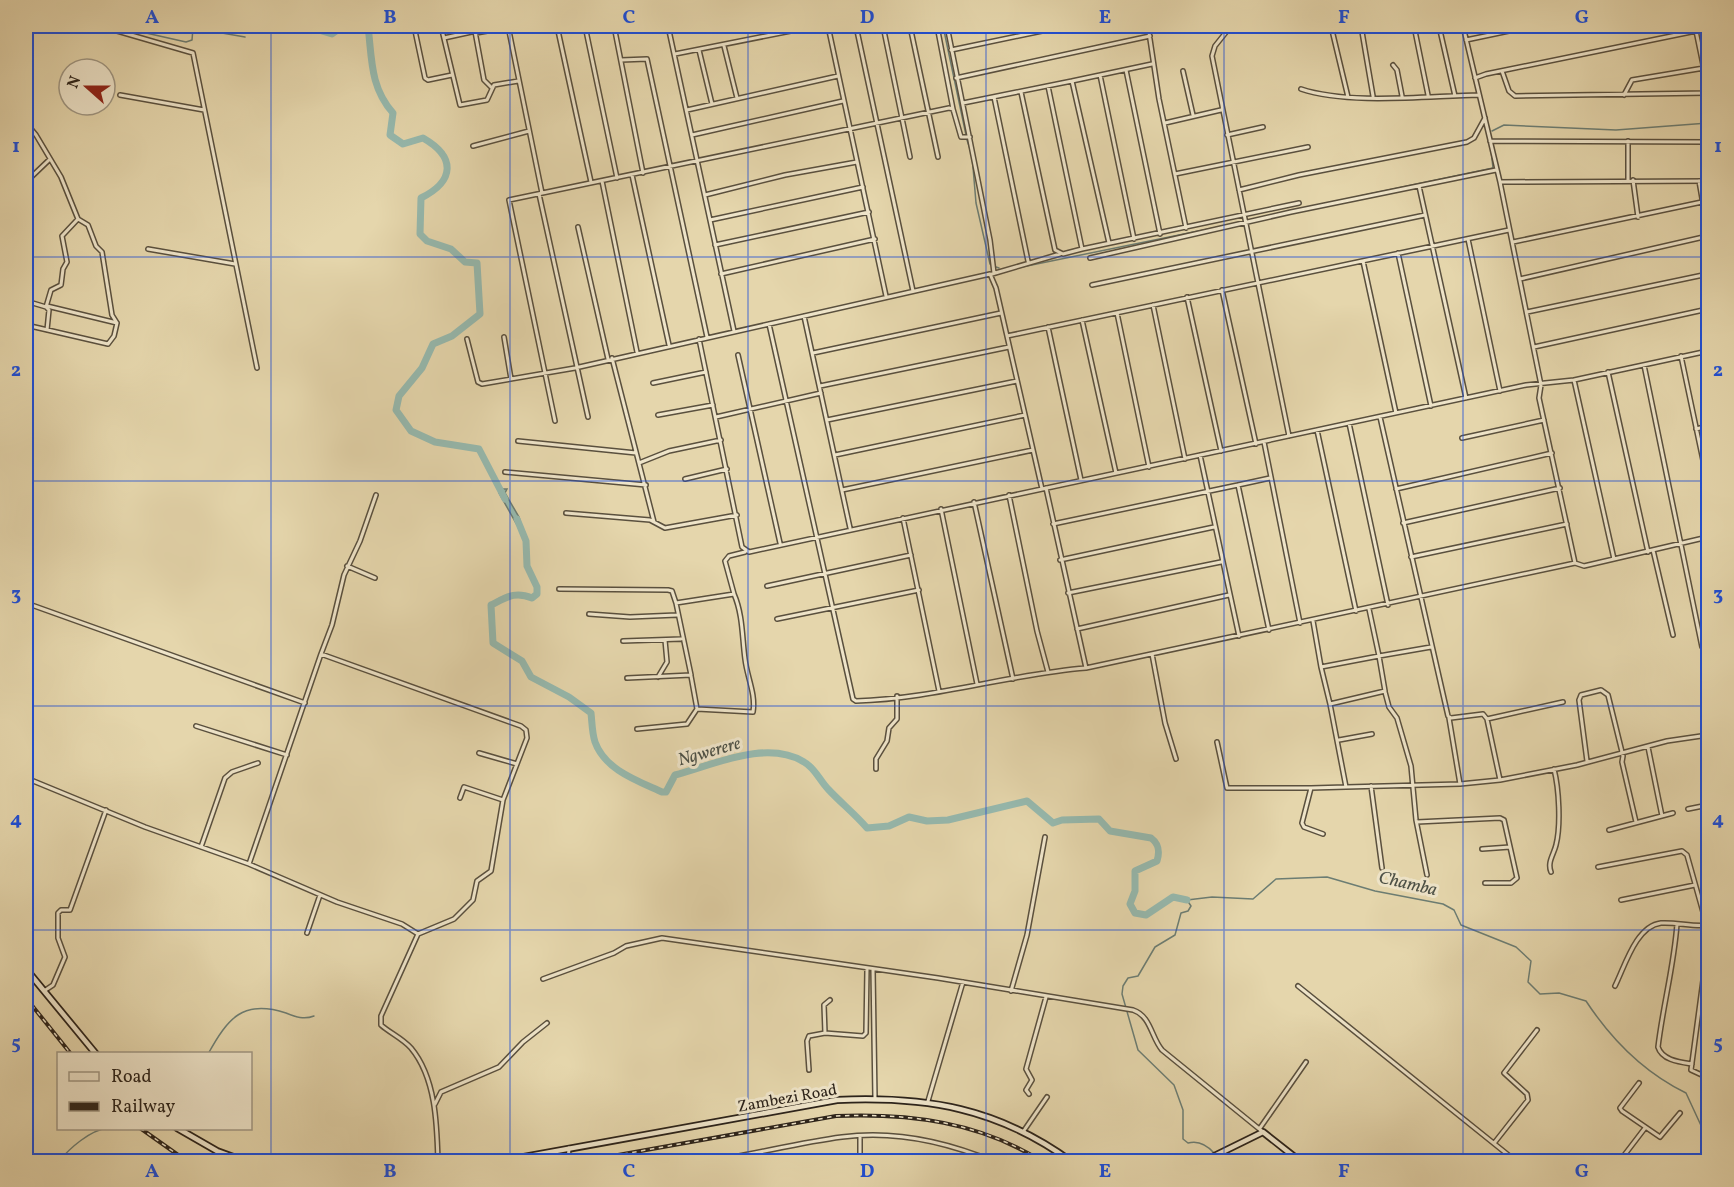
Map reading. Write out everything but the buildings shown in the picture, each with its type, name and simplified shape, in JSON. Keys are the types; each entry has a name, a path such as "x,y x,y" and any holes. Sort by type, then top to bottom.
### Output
{"main road":[{"path":"26,969 95,1052"},
{"name":"Zambezi Road","path":"496,1161 837,1100 875,1098 928,1101 958,1107 1023,1132 1072,1161"},
{"path":"181,1130 217,1150 247,1161"},
{"path":"1202,1161 1262,1130 1301,1161"}],"street":[{"path":"100,26 193,53 257,368"},
{"path":"414,26 425,78 428,80 452,75"},
{"path":"441,26 459,105 487,100 491,87"},
{"path":"474,26 484,80 491,87"},
{"path":"508,26 575,368 588,417"},
{"path":"444,38 515,26"},
{"path":"557,26 591,182"},
{"path":"585,26 618,178"},
{"path":"615,26 643,173"},
{"path":"684,26 669,27 734,331"},
{"path":"675,54 816,26"},
{"path":"828,26 886,296"},
{"path":"856,26 913,291"},
{"path":"883,26 910,157"},
{"path":"910,26 938,157"},
{"path":"937,26 953,109 961,137 970,137"},
{"path":"947,26 990,240 992,274 1086,668"},
{"path":"951,50 1066,26"},
{"path":"1148,26 1164,123 1186,228"},
{"path":"1231,26 1212,52 1221,110 1239,190 1249,250 1289,436"},
{"path":"1318,27 1333,26 1348,97"},
{"path":"1361,26 1373,96"},
{"path":"1414,26 1428,95"},
{"path":"1439,26 1455,96"},
{"path":"1463,26 1500,182 1541,385 1539,398 1575,563"},
{"path":"1466,40 1533,26"},
{"path":"1502,70 1509,91 1515,96 1624,95 1708,91 1695,26"},
{"path":"1475,78 1502,70 1696,31"},
{"path":"956,78 1150,36"},
{"path":"724,46 737,98"},
{"path":"699,50 712,104"},
{"path":"621,60 647,59 707,337"},
{"path":"963,103 1153,64"},
{"path":"1393,65 1397,70 1402,96"},
{"path":"1624,95 1629,81 1704,68"},
{"path":"1126,70 1160,234"},
{"path":"1183,71 1193,115"},
{"path":"1100,75 1134,238"},
{"path":"687,110 838,76"},
{"path":"491,87 518,81"},
{"path":"1072,81 1109,243"},
{"path":"1048,86 1082,249"},
{"path":"1301,89 1324,96 1348,97 1479,95"},
{"path":"1021,91 1055,249 1060,254"},
{"path":"120,95 204,110"},
{"path":"994,97 1028,261"},
{"path":"692,135 843,101"},
{"path":"555,421 507,203 511,199 671,168 697,159 930,111 953,109"},
{"path":"1164,123 1221,110"},
{"path":"1239,190 1299,174 1467,142 1474,138 1485,118"},
{"path":"26,123 36,135 61,177 78,219 88,225 96,246 102,252 112,315 117,323 114,336 108,344 26,325"},
{"path":"1227,135 1263,127"},
{"path":"473,146 529,130"},
{"path":"1490,141 1708,142"},
{"path":"1628,141 1628,180"},
{"path":"1175,174 1308,147"},
{"path":"26,182 49,160"},
{"path":"705,195 785,175 857,162"},
{"path":"1090,258 1245,222 1497,170"},
{"path":"632,175 669,345"},
{"path":"1633,180 1638,217"},
{"path":"602,181 637,352"},
{"path":"1519,279 1708,235 1699,181"},
{"path":"1500,182 1708,181"},
{"path":"1419,186 1466,398"},
{"path":"710,220 863,188"},
{"path":"1512,243 1702,202"},
{"path":"467,339 478,382 511,379 575,368 637,352 992,274 1028,261 1299,203"},
{"path":"715,245 869,212"},
{"path":"1092,285 1249,250 1425,215"},
{"path":"47,330 46,307 51,290 61,285 63,269 67,262 62,236 78,219"},
{"path":"578,226 610,359 655,524"},
{"path":"1007,336 1509,230"},
{"path":"1468,238 1500,391"},
{"path":"721,274 875,239"},
{"path":"148,249 235,264"},
{"path":"1398,254 1431,406"},
{"path":"1364,261 1396,413"},
{"path":"1527,312 1708,274"},
{"path":"1222,290 1256,444"},
{"path":"1187,297 1221,451"},
{"path":"26,301 117,323"},
{"path":"1153,304 1185,459"},
{"path":"1534,348 1708,309"},
{"path":"813,353 1001,313"},
{"path":"1117,313 1149,467"},
{"path":"804,316 850,528"},
{"path":"1082,320 1116,473"},
{"path":"768,324 831,608 854,700 939,691 1048,672 1086,668 1388,605 1575,563 1584,566 1708,537"},
{"path":"1048,327 1081,480"},
{"path":"504,337 511,379"},
{"path":"699,339 742,547 746,552"},
{"path":"819,387 1009,347"},
{"path":"697,709 753,712 752,692 741,635 740,609 725,561 729,556 780,543 1149,467 1466,398 1574,380 1708,351"},
{"path":"738,355 780,543"},
{"path":"1681,356 1708,484"},
{"path":"1644,365 1702,647"},
{"path":"653,383 706,372"},
{"path":"1608,372 1648,552"},
{"path":"1574,380 1614,559"},
{"path":"827,420 1017,381"},
{"path":"716,417 821,393"},
{"path":"658,415 713,405"},
{"path":"835,455 1025,415"},
{"path":"1380,417 1419,597 1449,718 1460,784"},
{"path":"1462,438 1544,420"},
{"path":"1349,423 1388,605"},
{"path":"1696,429 1708,426"},
{"path":"1317,430 1356,611"},
{"path":"639,463 669,451 720,440"},
{"path":"518,441 636,453"},
{"path":"1264,442 1300,623"},
{"path":"842,490 1033,450"},
{"path":"1395,489 1552,453"},
{"path":"1200,455 1221,562 1239,636"},
{"path":"1703,462 1708,461"},
{"path":"685,479 727,469"},
{"path":"505,472 646,485"},
{"path":"1053,524 1270,478"},
{"path":"1238,485 1269,630"},
{"path":"1403,523 1560,488"},
{"path":"249,864 305,703 347,566 359,544 376,495"},
{"path":"1010,495 1036,631 1048,672"},
{"path":"974,502 1013,679"},
{"path":"941,509 978,684"},
{"path":"566,513 650,520 665,528 737,515"},
{"path":"903,518 939,691"},
{"path":"1411,557 1567,524"},
{"path":"1060,560 1214,527"},
{"path":"1653,550 1673,635"},
{"path":"766,586 911,555"},
{"path":"1068,593 1221,562"},
{"path":"347,566 375,578"},
{"path":"559,589 672,591 697,709 687,724 637,729"},
{"path":"777,619 919,590"},
{"path":"676,603 734,594"},
{"path":"1077,629 1229,595"},
{"path":"26,603 305,703"},
{"path":"1369,608 1384,691 1401,732 1413,785 1427,875"},
{"path":"589,614 630,617 677,615"},
{"path":"1313,621 1321,667 1339,740 1346,787"},
{"path":"623,641 681,639"},
{"path":"658,677 667,662 665,640"},
{"path":"1321,667 1431,647"},
{"path":"321,654 521,726 526,730 527,738 503,800 491,871 477,881 473,900 454,919 418,934 381,1016 381,1025 409,1046 420,1060 435,1104 438,1161"},
{"path":"1152,654 1165,723 1176,759"},
{"path":"627,678 690,675"},
{"path":"1587,761 1579,705 1581,695 1601,690 1608,695 1636,822"},
{"path":"1330,704 1384,691"},
{"path":"876,769 876,759 887,741 889,728 897,719 897,696"},
{"path":"1487,719 1563,702"},
{"path":"1449,718 1483,714 1487,719 1500,780"},
{"path":"196,726 287,755"},
{"path":"1339,740 1372,734"},
{"path":"1217,742 1227,788 1311,788 1460,784 1500,780 1708,735"},
{"path":"1648,747 1662,816"},
{"path":"479,753 517,764"},
{"path":"201,847 225,778 232,772 258,763"},
{"path":"1551,872 1549,866 1557,837 1558,785 1554,769"},
{"path":"26,778 145,827 249,864 320,894 402,924 418,934"},
{"path":"1371,786 1382,868"},
{"path":"459,798 465,787 503,800"},
{"path":"1311,788 1303,826 1323,834"},
{"path":"1688,809 1708,805"},
{"path":"44,991 53,985 65,957 58,938 58,913 61,910 70,910 106,810"},
{"path":"1609,830 1673,813"},
{"path":"1417,822 1500,818 1507,826 1516,880 1507,884 1485,883"},
{"path":"1011,991 1027,935 1045,837"},
{"path":"1482,849 1510,847"},
{"path":"1598,867 1682,851 1687,855 1706,926 1706,958 1692,1064 1692,1072 1704,1076"},
{"path":"1621,900 1695,885"},
{"path":"307,933 320,894"},
{"path":"1615,986 1644,932 1657,924 1706,926"},
{"path":"1677,924 1673,966 1666,985 1658,1047 1661,1054 1672,1060 1692,1064"},
{"path":"543,979 614,954 626,946 654,938 963,982 1133,1010 1145,1016 1154,1041 1162,1050 1262,1130 1306,1062"},
{"path":"1706,958 1708,965"},
{"path":"809,1070 807,1038 825,1033 863,1036 866,1033 867,969"},
{"path":"873,970 875,1098"},
{"path":"928,1101 963,982"},
{"path":"1298,986 1465,1122 1495,1142 1517,1161"},
{"path":"1029,1094 1026,1090 1032,1080 1026,1070 1046,997"},
{"path":"825,1033 824,1004 830,1000"},
{"path":"435,1104 441,1092 499,1067 523,1042 547,1023"},
{"path":"1495,1142 1528,1100 1527,1094 1504,1073 1538,1030"},
{"path":"1640,1083 1620,1109 1646,1128 1662,1136 1680,1113"},
{"path":"1023,1132 1047,1097"},
{"path":"1619,1161 1646,1128"},
{"path":"702,1161 860,1136 916,1138 995,1161"},
{"path":"860,1136 860,1161"},
{"path":"568,1161 569,1148"}],"water":[{"path":"507,489 505,493 519,517 526,541 499,493"}],"waterway":[{"path":"115,26 186,42 192,40 193,28 245,37"},
{"name":"Ngwerere","path":"320,26 322,31 332,34 339,29 356,26"},
{"name":"Ngwerere","path":"368,26 376,83 385,103 393,113 390,135 403,144 423,138 434,145 446,161 445,177 440,184 421,198 420,234 427,241 451,249 465,262 477,263 480,314 452,336 433,344 422,368 399,396 396,410 411,431 435,442 479,449 505,499"},
{"path":"943,26 966,135"},
{"path":"1492,131 1504,125 1616,130 1708,123"},
{"path":"967,140 972,155 976,203 990,264"},
{"path":"1360,196 1493,168 1491,150"},
{"path":"1017,268 1233,224"},
{"name":"Ngwerere","path":"517,519 526,541 527,566 537,587 537,594 532,598 521,595 511,596 491,605 493,643 522,661 531,677 569,697 591,713 594,739 600,752 614,767 633,779 666,792 675,775 723,760 757,753 789,756 804,762 811,768 828,789 867,828 889,826 909,817 927,821 948,820 1027,801 1053,823 1062,820 1099,819 1110,831 1154,840 1158,848 1157,861 1135,871 1135,891 1130,904 1135,913 1146,915 1173,897 1187,900"},
{"name":"Chamba","path":"1214,1153 1202,1144 1188,1143 1183,1139 1183,1110 1174,1085 1138,1050 1122,994 1123,986 1128,978 1138,976 1155,947 1175,935 1181,913 1188,911 1191,906 1187,900 1212,897 1253,899 1276,879 1327,877 1375,891 1443,904 1454,910 1461,925 1516,947 1531,961 1528,982 1540,994 1559,993 1586,1001 1606,1029 1630,1054 1657,1076 1686,1093 1704,1132 1704,1162"},
{"path":"209,1052 230,1022 248,1010 271,1009 300,1018 314,1016"},
{"path":"58,1162 74,1146 99,1130"},
{"name":"Ngwerere","path":"1217,1156 1230,1162"}],"railway":[{"path":"26,998 69,1052"},
{"path":"579,1162 836,1116 864,1115 917,1119 969,1129 1019,1148 1043,1162"},
{"path":"143,1130 188,1162"}]}
